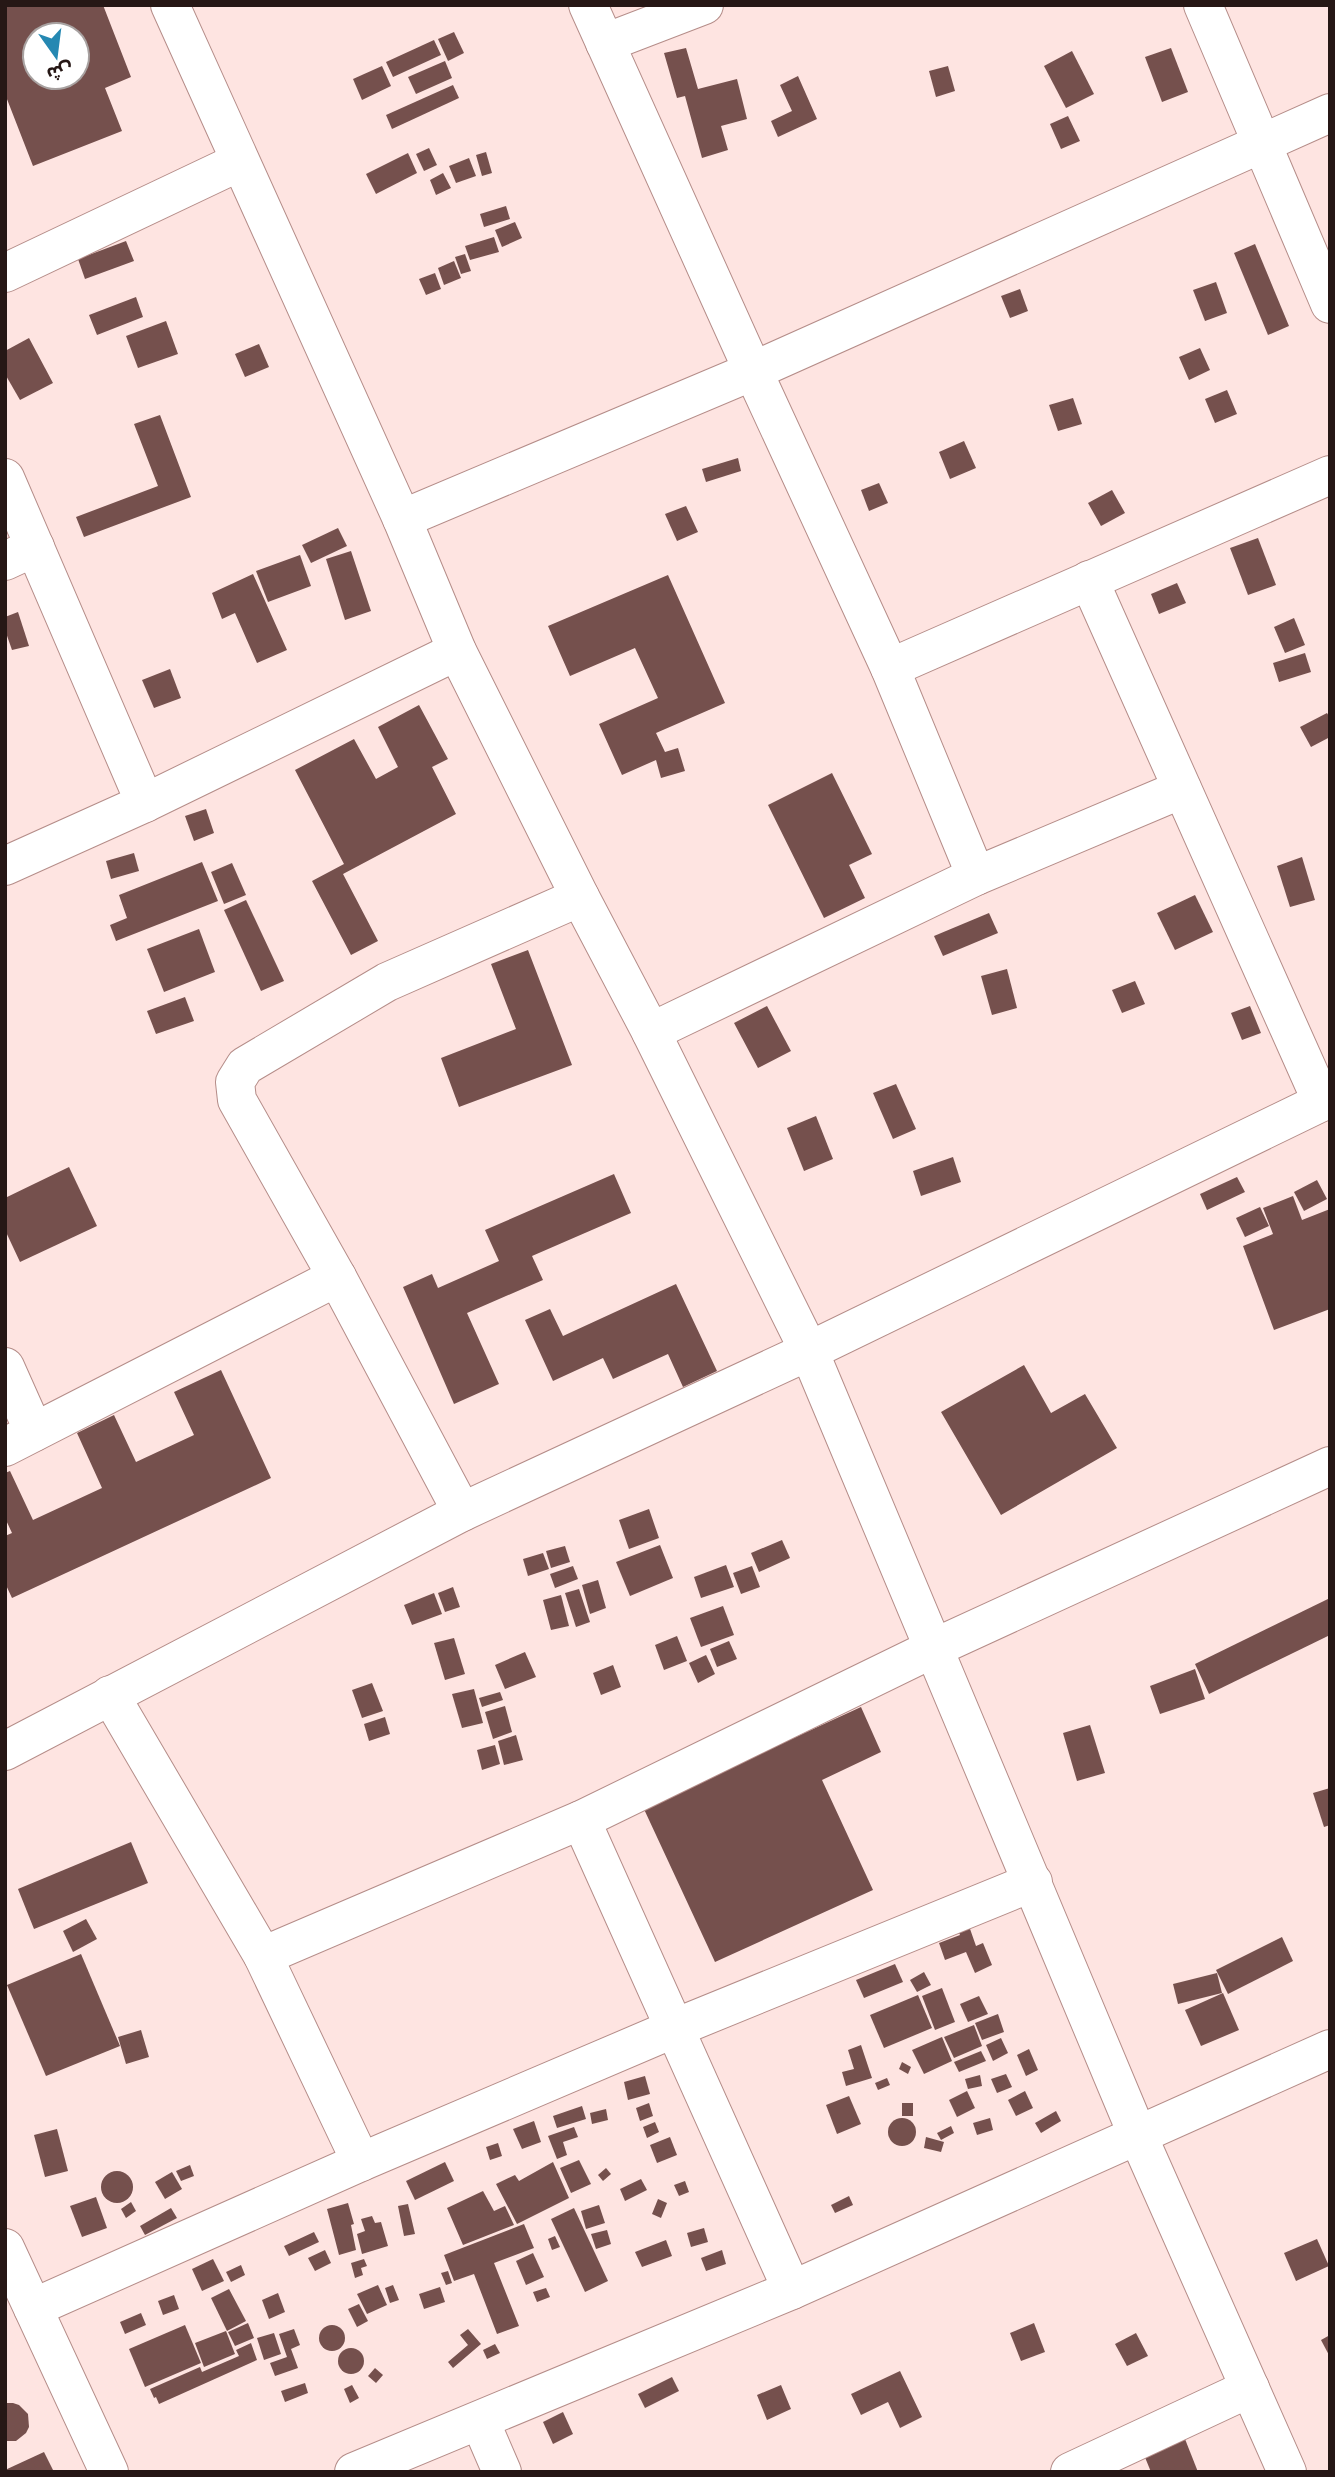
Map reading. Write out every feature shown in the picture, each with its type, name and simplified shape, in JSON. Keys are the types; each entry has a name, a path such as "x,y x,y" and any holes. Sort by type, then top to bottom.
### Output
{"street":[{"path":"588,5 890,668 976,876"},
{"path":"605,43 704,5"},
{"path":"1203,5 1330,303"},
{"path":"181,9 239,162 402,519 457,651 651,1032 809,1352 1138,2136 1287,2472"},
{"path":"402,519 753,371 1330,113"},
{"path":"5,273 239,162"},
{"path":"890,668 1330,475"},
{"path":"5,478 20,554 145,803"},
{"path":"5,1751 462,1512 809,1352 1326,1100 1089,580"},
{"path":"5,866 145,803 457,651"},
{"path":"651,1032 976,876 1182,789"},
{"path":"462,1512 337,1277 237,1100 235,1082 245,1066 387,982 580,897"},
{"path":"5,1367 20,1439 337,1277"},
{"path":"263,1956 581,1820 934,1648 1330,1466"},
{"path":"110,1695 263,1956 361,2162"},
{"path":"581,1820 792,2290"},
{"path":"33,2308 361,2162 675,2028 1033,1882"},
{"path":"354,2472 792,2290 1330,2049"},
{"path":"5,2248 109,2472"},
{"path":"1070,2472 1250,2388"},
{"path":"480,2421 502,2472"}],"building":[{"path":"5,5 103,5 131,77 105,88 122,131 33,166 5,94"},
{"path":"454,32 464,53 448,61 438,39"},
{"path":"434,40 441,55 393,77 386,62"},
{"path":"686,48 698,89 737,79 747,119 721,126 728,150 702,158 685,96 677,98 664,53"},
{"path":"1171,48 1188,92 1162,102 1145,57"},
{"path":"1072,51 1094,94 1066,108 1044,66"},
{"path":"445,61 452,78 416,94 408,77"},
{"path":"382,66 391,86 362,100 353,79"},
{"path":"948,66 955,91 936,97 929,71"},
{"path":"798,76 817,119 778,137 771,121 792,111 780,85"},
{"path":"453,85 459,98 392,129 386,115"},
{"path":"1068,116 1080,141 1061,149 1050,124"},
{"path":"429,148 437,165 424,171 416,154"},
{"path":"486,152 492,173 482,176 476,155"},
{"path":"408,153 417,173 376,194 366,174"},
{"path":"469,158 476,176 456,183 449,166"},
{"path":"443,173 451,188 436,195 430,180"},
{"path":"506,206 510,219 484,227 480,214"},
{"path":"515,222 522,238 502,247 495,230"},
{"path":"494,237 499,252 470,260 465,246"},
{"path":"126,241 134,261 85,279 78,259"},
{"path":"1255,244 1289,326 1268,335 1234,253"},
{"path":"465,254 471,271 461,274 455,257"},
{"path":"454,261 461,278 444,285 438,268"},
{"path":"435,273 441,289 426,295 419,279"},
{"path":"1216,282 1227,313 1205,321 1193,290"},
{"path":"1020,289 1028,311 1010,318 1001,296"},
{"path":"136,297 143,317 97,335 89,315"},
{"path":"166,321 178,354 138,368 126,336"},
{"path":"29,338 53,383 20,400 5,374 5,351"},
{"path":"259,344 269,367 245,377 235,354"},
{"path":"1200,348 1210,370 1189,380 1179,357"},
{"path":"1227,390 1237,414 1215,423 1205,399"},
{"path":"1073,398 1082,424 1058,431 1049,405"},
{"path":"160,415 191,497 84,537 76,517 158,486 134,424"},
{"path":"964,441 976,468 950,479 939,452"},
{"path":"738,458 741,471 706,482 702,469"},
{"path":"879,483 888,503 869,511 861,490"},
{"path":"1112,490 1125,513 1101,526 1088,503"},
{"path":"686,506 698,532 677,541 665,514"},
{"path":"338,528 347,546 311,563 302,545"},
{"path":"1258,538 1276,585 1248,595 1230,548"},
{"path":"351,551 371,611 345,620 326,559"},
{"path":"300,555 311,586 268,602 256,571"},
{"path":"253,574 287,650 257,663 235,613 222,619 212,593"},
{"path":"668,575 725,703 656,733 665,752 678,748 685,771 661,778 656,760 622,775 599,724 658,698 635,648 570,676 548,626"},
{"path":"1177,583 1186,603 1159,614 1151,594"},
{"path":"18,612 29,646 12,650 5,630 5,617"},
{"path":"1294,618 1305,645 1285,653 1274,627"},
{"path":"1305,653 1311,672 1279,682 1273,663"},
{"path":"170,669 181,698 154,708 142,680"},
{"path":"419,705 448,759 432,767 456,814 343,874 378,941 351,955 312,881 344,864 295,770 354,739 376,779 398,767 378,727"},
{"path":"1327,713 1330,718 1330,737 1311,747 1300,727"},
{"path":"832,773 872,854 849,865 865,898 824,918 768,805"},
{"path":"206,809 214,833 194,841 185,816"},
{"path":"134,853 139,871 111,879 106,861"},
{"path":"1302,857 1315,900 1290,907 1277,866"},
{"path":"202,862 218,901 116,941 110,925 127,918 119,895"},
{"path":"232,863 246,895 224,904 211,872"},
{"path":"1195,895 1213,932 1175,950 1157,913"},
{"path":"246,900 284,981 261,991 224,910"},
{"path":"989,913 998,933 943,956 934,936"},
{"path":"199,929 215,972 164,992 147,949"},
{"path":"528,950 572,1065 459,1107 441,1058 516,1029 491,964"},
{"path":"1007,969 1017,1008 992,1015 981,976"},
{"path":"1135,981 1145,1004 1122,1013 1112,990"},
{"path":"185,997 194,1021 156,1034 147,1011"},
{"path":"767,1006 791,1051 758,1068 734,1023"},
{"path":"1250,1006 1261,1033 1242,1040 1231,1013"},
{"path":"896,1084 916,1129 893,1139 873,1093"},
{"path":"816,1116 833,1159 804,1171 787,1128"},
{"path":"953,1157 961,1182 921,1196 913,1171"},
{"path":"69,1167 97,1226 20,1262 5,1230 5,1198"},
{"path":"614,1174 631,1213 532,1256 543,1280 467,1313 499,1384 454,1404 403,1287 432,1274 438,1288 499,1261 485,1230"},
{"path":"1237,1177 1245,1192 1207,1210 1200,1194"},
{"path":"1317,1180 1327,1199 1304,1211 1294,1192"},
{"path":"1293,1196 1302,1220 1330,1209 1330,1309 1274,1330 1243,1246 1273,1234 1263,1208"},
{"path":"1260,1207 1269,1226 1245,1237 1236,1218"},
{"path":"676,1284 717,1371 683,1387 668,1354 613,1379 603,1358 553,1381 525,1320 550,1309 563,1336"},
{"path":"1024,1365 1051,1413 1085,1394 1117,1448 1001,1515 941,1412"},
{"path":"221,1370 271,1478 12,1598 5,1583 5,1536 12,1533 5,1518 5,1473 10,1471 33,1520 102,1488 77,1433 114,1415 136,1462 194,1435 174,1392"},
{"path":"649,1509 659,1538 629,1549 619,1520"},
{"path":"782,1540 790,1558 759,1572 751,1553"},
{"path":"660,1545 673,1578 630,1596 616,1562"},
{"path":"565,1546 570,1562 551,1568 546,1551"},
{"path":"543,1553 549,1569 528,1576 523,1559"},
{"path":"726,1565 734,1587 701,1598 694,1577"},
{"path":"573,1566 578,1579 555,1588 550,1574"},
{"path":"752,1566 760,1587 741,1594 733,1573"},
{"path":"598,1580 606,1608 590,1614 582,1585"},
{"path":"453,1587 460,1607 445,1612 438,1593"},
{"path":"579,1589 590,1622 576,1627 565,1593"},
{"path":"434,1593 442,1614 412,1625 404,1605"},
{"path":"561,1595 569,1626 551,1630 543,1600"},
{"path":"1330,1598 1330,1635 1209,1694 1195,1664"},
{"path":"723,1606 734,1635 701,1647 690,1618"},
{"path":"677,1636 687,1661 664,1670 655,1645"},
{"path":"454,1638 465,1674 445,1680 434,1643"},
{"path":"729,1641 737,1659 717,1667 710,1649"},
{"path":"525,1652 536,1677 505,1689 495,1665"},
{"path":"706,1655 715,1674 698,1683 689,1663"},
{"path":"613,1665 621,1687 601,1695 593,1673"},
{"path":"1195,1669 1205,1699 1160,1714 1150,1686"},
{"path":"372,1683 383,1711 362,1718 352,1690"},
{"path":"474,1689 483,1723 462,1728 452,1694"},
{"path":"500,1692 503,1700 482,1707 479,1698"},
{"path":"505,1706 512,1732 493,1739 485,1712"},
{"path":"861,1707 881,1752 822,1780 873,1890 715,1962 643,1807"},
{"path":"385,1717 390,1734 369,1741 364,1724"},
{"path":"1090,1725 1105,1773 1077,1781 1063,1733"},
{"path":"516,1735 523,1760 504,1765 498,1741"},
{"path":"495,1745 500,1764 482,1770 477,1750"},
{"path":"1330,1788 1330,1825 1324,1827 1313,1793"},
{"path":"131,1842 148,1883 34,1929 18,1889"},
{"path":"86,1919 97,1939 73,1952 63,1931"},
{"path":"969,1926 976,1946 983,1943 992,1965 975,1973 966,1952 945,1960 939,1943 960,1935 958,1930"},
{"path":"1282,1937 1293,1961 1228,1994 1216,1970"},
{"path":"81,1954 120,2046 46,2076 7,1985"},
{"path":"895,1964 903,1982 864,1998 856,1980"},
{"path":"924,1972 931,1985 917,1992 910,1980"},
{"path":"1217,1973 1222,1993 1178,2004 1173,1984"},
{"path":"942,1988 955,2022 935,2030 922,1996"},
{"path":"1223,1993 1239,2030 1201,2046 1185,2010"},
{"path":"918,1995 932,2028 884,2048 870,2015"},
{"path":"979,1996 988,2014 968,2022 960,2004"},
{"path":"998,2014 1004,2032 982,2040 975,2023"},
{"path":"974,2025 982,2046 954,2058 944,2037"},
{"path":"141,2030 149,2057 126,2064 118,2037"},
{"path":"942,2037 952,2061 924,2074 912,2050"},
{"path":"1001,2038 1008,2053 993,2061 986,2045"},
{"path":"861,2045 872,2078 846,2086 842,2072 854,2069 848,2050"},
{"path":"1029,2049 1038,2070 1026,2076 1017,2055"},
{"path":"981,2051 986,2061 959,2072 954,2062"},
{"path":"902,2062 911,2067 908,2074 899,2069"},
{"path":"1006,2074 1012,2087 997,2093 991,2079"},
{"path":"980,2075 982,2086 968,2089 965,2079"},
{"path":"645,2076 650,2094 628,2100 624,2082"},
{"path":"887,2078 890,2085 878,2090 875,2083"},
{"path":"967,2091 975,2108 957,2117 949,2100"},
{"path":"1025,2091 1033,2108 1016,2116 1008,2100"},
{"path":"849,2096 861,2124 837,2134 826,2105"},
{"path":"649,2103 653,2116 640,2121 636,2108"},
{"path":"902,2103 913,2103 913,2116 902,2116"},
{"path":"582,2106 586,2119 557,2128 553,2116"},
{"path":"606,2109 608,2120 592,2124 590,2113"},
{"path":"1056,2111 1061,2121 1041,2133 1035,2123"},
{"path":"902,2118 912,2122 916,2132 912,2142 902,2146 892,2142 888,2132 892,2122"},
{"path":"990,2118 993,2130 977,2135 973,2123"},
{"path":"534,2121 541,2142 522,2149 513,2129"},
{"path":"655,2122 659,2132 647,2138 643,2127"},
{"path":"951,2126 954,2133 941,2140 937,2133"},
{"path":"574,2127 578,2137 563,2142 567,2155 557,2159 548,2136"},
{"path":"57,2129 68,2171 45,2177 34,2135"},
{"path":"670,2137 677,2155 657,2163 650,2145"},
{"path":"926,2137 944,2142 941,2152 924,2148"},
{"path":"498,2143 502,2156 490,2160 486,2147"},
{"path":"579,2160 591,2184 571,2193 560,2168"},
{"path":"445,2162 454,2181 415,2200 406,2181"},
{"path":"553,2162 569,2198 517,2224 496,2184 515,2175 519,2181"},
{"path":"190,2165 194,2176 181,2181 176,2171"},
{"path":"606,2168 611,2174 603,2181 598,2175"},
{"path":"117,2171 128,2176 133,2187 128,2198 117,2203 106,2198 101,2187 106,2176"},
{"path":"172,2172 182,2189 165,2199 155,2182"},
{"path":"641,2179 647,2190 625,2201 620,2189"},
{"path":"685,2181 689,2192 679,2196 674,2185"},
{"path":"483,2191 494,2211 505,2206 514,2225 463,2245 447,2208"},
{"path":"849,2196 853,2205 835,2213 831,2205"},
{"path":"96,2197 107,2228 82,2237 70,2206"},
{"path":"658,2199 667,2203 661,2218 652,2214"},
{"path":"131,2202 136,2211 126,2218 121,2209"},
{"path":"348,2203 354,2224 351,2225 356,2250 339,2255 327,2209"},
{"path":"408,2204 415,2234 404,2236 398,2206"},
{"path":"599,2205 605,2223 586,2229 581,2211"},
{"path":"171,2208 177,2218 145,2235 140,2226"},
{"path":"574,2208 608,2281 585,2292 551,2219"},
{"path":"372,2216 375,2223 381,2222 388,2246 362,2254 357,2234 365,2231 361,2219"},
{"path":"524,2224 534,2248 494,2263 519,2326 497,2334 474,2274 454,2281 444,2255"},
{"path":"704,2228 708,2242 691,2247 687,2233"},
{"path":"607,2230 611,2244 596,2249 591,2234"},
{"path":"314,2232 319,2242 289,2256 284,2246"},
{"path":"555,2236 560,2247 552,2250 548,2239"},
{"path":"1317,2239 1329,2266 1296,2281 1284,2253"},
{"path":"666,2240 672,2256 642,2267 635,2252"},
{"path":"325,2250 331,2263 315,2271 308,2258"},
{"path":"722,2250 726,2264 706,2271 701,2258"},
{"path":"533,2253 544,2277 526,2285 516,2261"},
{"path":"213,2259 224,2281 202,2291 192,2269"},
{"path":"364,2259 367,2266 361,2268 363,2275 355,2278 351,2263"},
{"path":"241,2265 245,2275 231,2282 226,2272"},
{"path":"448,2271 452,2283 446,2285 441,2273"},
{"path":"378,2285 387,2305 367,2314 357,2294"},
{"path":"393,2285 399,2300 390,2303 385,2288"},
{"path":"440,2287 445,2302 424,2309 419,2294"},
{"path":"546,2288 550,2297 537,2302 533,2292"},
{"path":"229,2289 246,2321 227,2331 211,2298"},
{"path":"278,2293 285,2312 269,2319 262,2300"},
{"path":"174,2295 179,2309 163,2315 158,2301"},
{"path":"359,2304 368,2321 357,2327 348,2309"},
{"path":"141,2313 146,2325 125,2334 120,2322"},
{"path":"248,2323 254,2338 235,2346 228,2332"},
{"path":"1034,2323 1045,2352 1021,2361 1010,2333"},
{"path":"185,2325 201,2363 145,2387 129,2349"},
{"path":"332,2325 341,2329 345,2338 341,2347 332,2351 323,2347 319,2338 323,2329"},
{"path":"294,2329 300,2345 291,2349 298,2368 275,2376 270,2363 287,2357 279,2334"},
{"path":"468,2329 481,2344 453,2368 448,2362 468,2345 460,2335"},
{"path":"226,2331 235,2354 204,2367 195,2343"},
{"path":"274,2333 281,2354 264,2360 257,2338"},
{"path":"1136,2333 1148,2356 1127,2366 1115,2344"},
{"path":"1330,2335 1330,2357 1321,2340"},
{"path":"251,2343 257,2360 159,2404 156,2397 154,2398 150,2389 200,2367 202,2372 239,2356 236,2350"},
{"path":"495,2344 500,2353 487,2359 483,2350"},
{"path":"351,2348 360,2352 364,2361 360,2370 351,2374 342,2370 338,2361 342,2352"},
{"path":"375,2368 383,2375 376,2383 368,2376"},
{"path":"900,2371 922,2417 900,2428 888,2402 861,2415 851,2394"},
{"path":"672,2377 679,2391 645,2408 638,2394"},
{"path":"305,2383 308,2393 285,2402 281,2391"},
{"path":"352,2385 359,2398 350,2403 344,2389"},
{"path":"781,2385 791,2409 767,2420 757,2395"},
{"path":"5,2403 19,2405 28,2414 29,2427 16,2441 5,2441"},
{"path":"563,2412 573,2434 553,2444 543,2422"},
{"path":"1183,2434 1198,2472 1151,2472 1142,2450"},
{"path":"44,2452 54,2472 5,2472 5,2470"}]}
